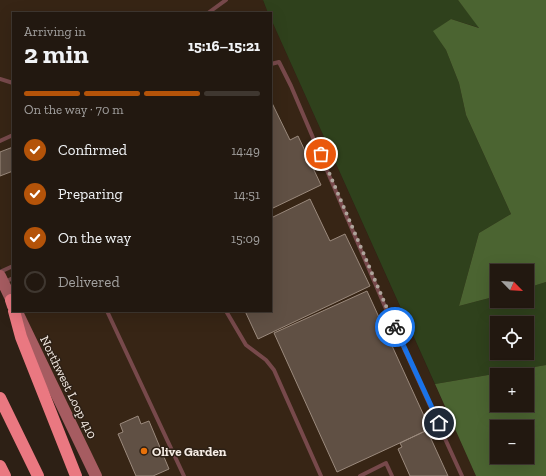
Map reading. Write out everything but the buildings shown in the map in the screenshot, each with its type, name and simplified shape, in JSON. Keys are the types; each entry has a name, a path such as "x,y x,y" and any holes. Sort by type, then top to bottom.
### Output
{"highway":[{"path":"15,312 21,337 76,476"},
{"path":"0,398 38,476"},
{"path":"0,466 5,476"}],"main road":[{"name":"Northwest Loop 410","path":"4,277 12,300"},
{"name":"Northwest Loop 410","path":"17,312 96,476"}],"lane":[{"path":"209,12 226,0"},
{"path":"272,64 279,62 291,86 386,309 462,476"},
{"path":"0,79 12,83"},
{"path":"0,140 12,136"},
{"path":"4,277 12,267"},
{"path":"107,312 184,476"},
{"path":"227,312 246,345 266,360 274,370 321,476"},
{"path":"360,476 386,463 392,476"}],"shaded area":[{"path":"0,0 263,0 268,12 12,12 12,291 0,266"},
{"path":"272,21 476,476 101,476 22,312 272,312"}],"green space":[{"path":"263,0 458,0 480,28 451,19 434,31 446,50 459,83 466,115 511,214 479,233 459,306 490,298 490,308 534,308 534,286 546,282 546,365 528,368 490,368 490,375 435,384 272,21 272,12 268,12"},
{"path":"458,0 546,0 546,282 534,286 534,264 490,264 490,298 459,306 479,233 511,214 466,115 459,83 446,50 433,31 451,19 479,28"},
{"path":"546,365 546,476 476,476 435,384 490,375 490,412 534,412 534,368 528,368"}],"way so far":[{"path":"321,154 395,327"}],"place":[{"name":"Olive Garden","path":"144,451"}],"route":[{"path":"395,327 439,423"}]}
